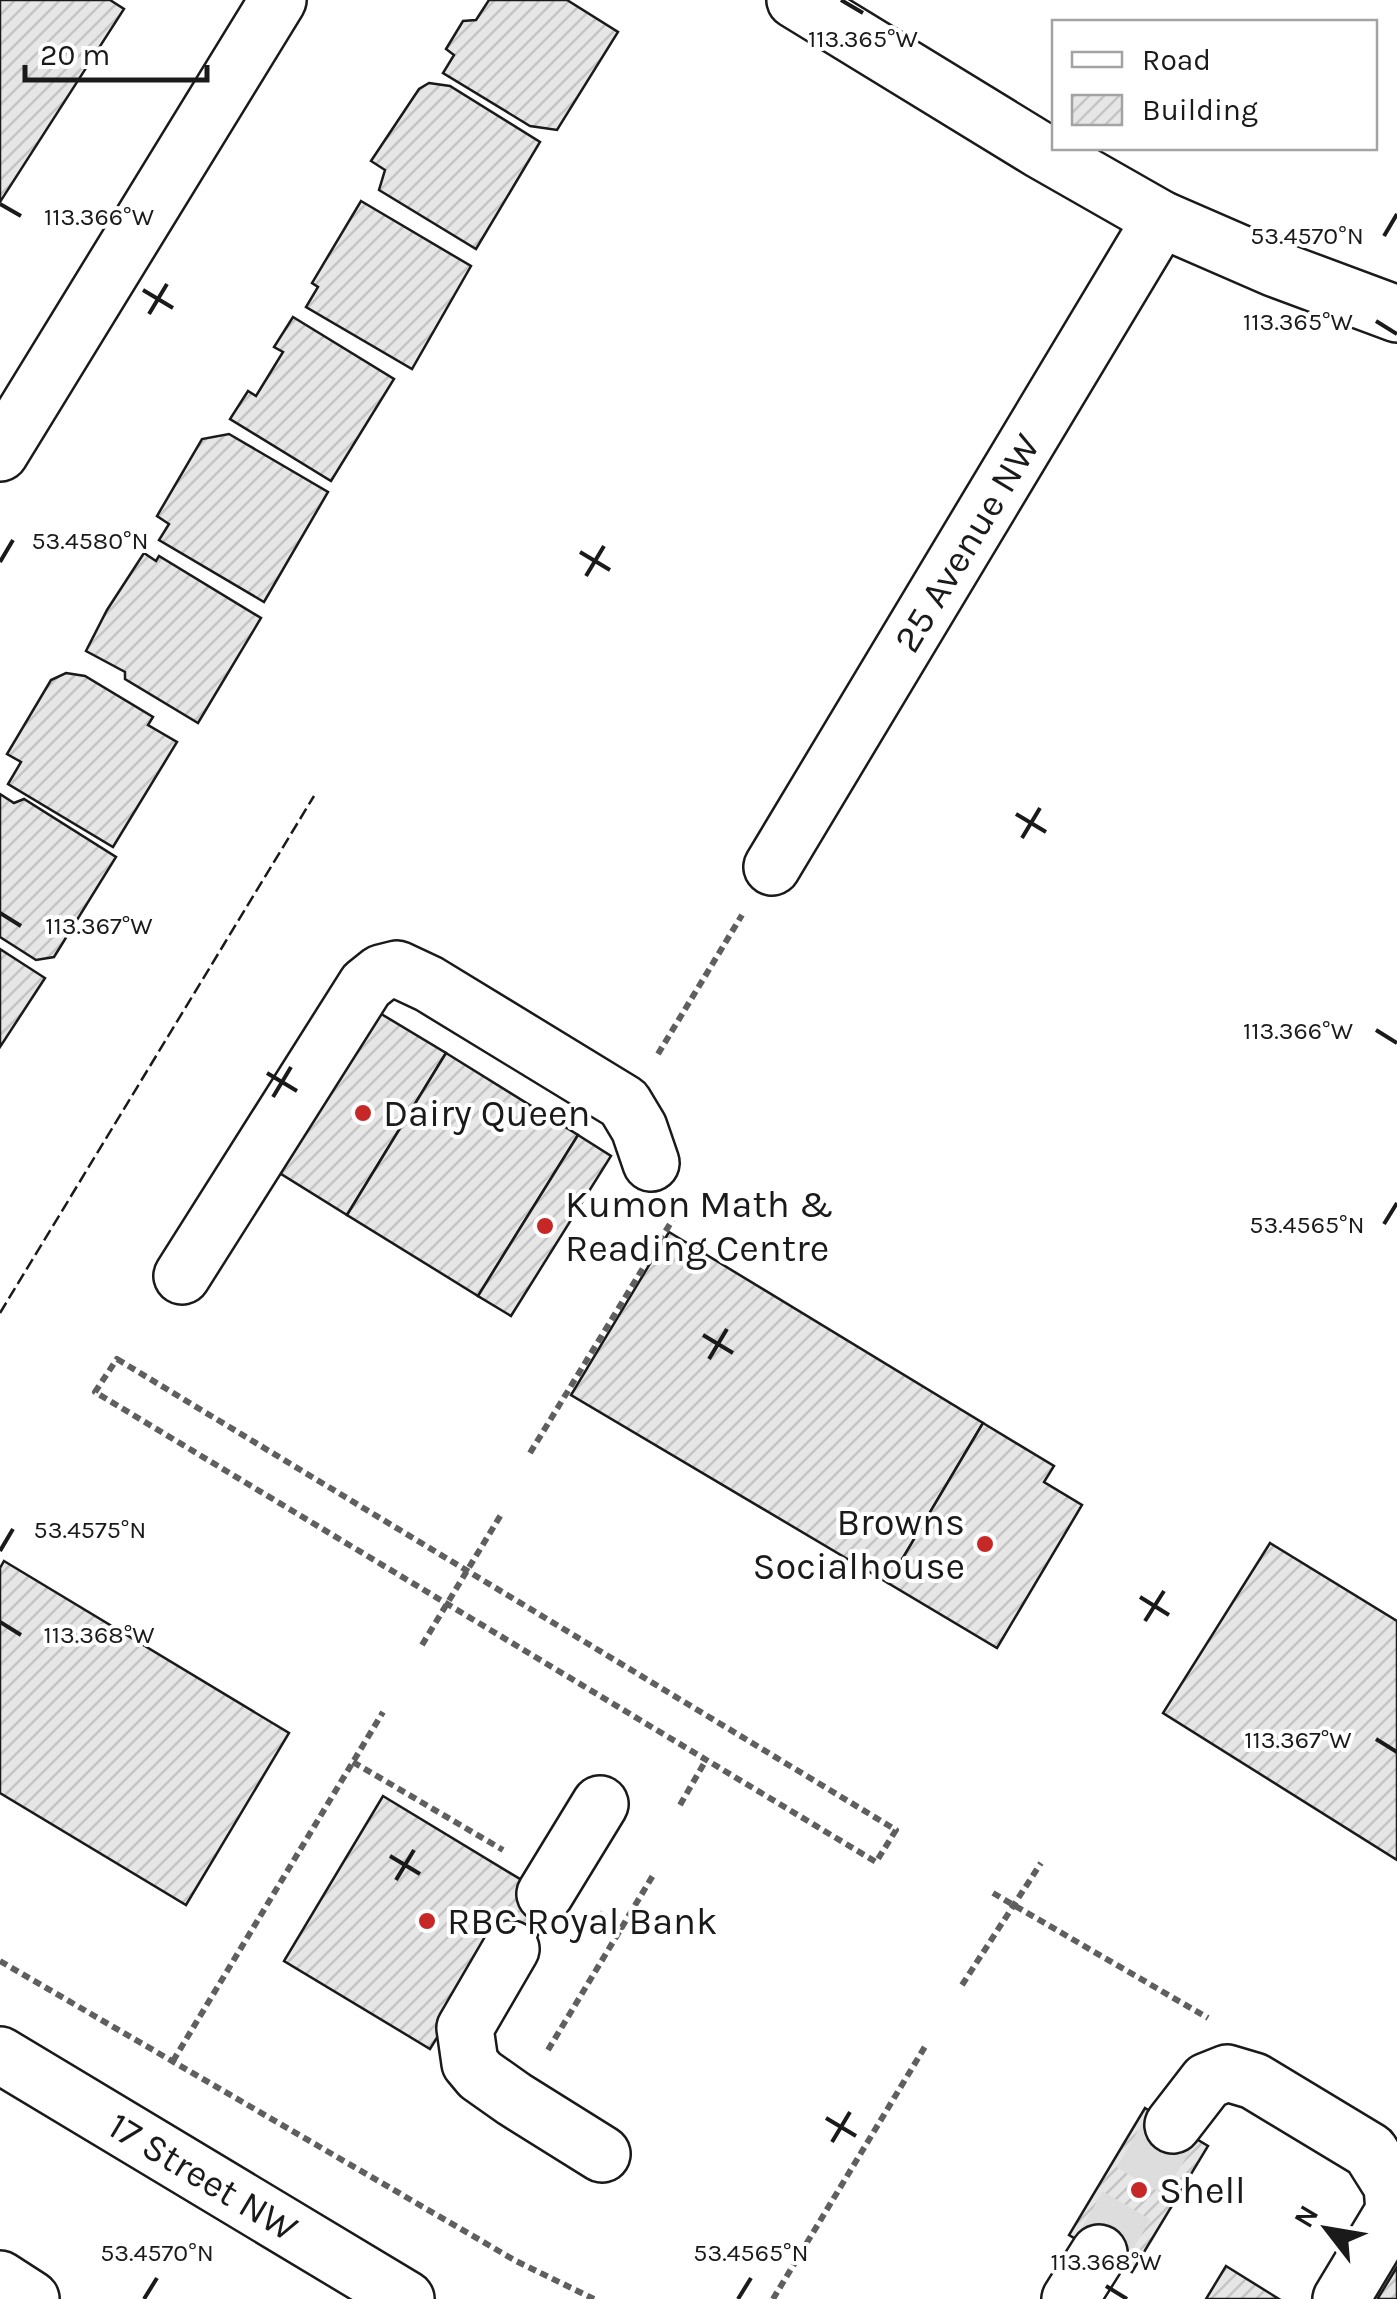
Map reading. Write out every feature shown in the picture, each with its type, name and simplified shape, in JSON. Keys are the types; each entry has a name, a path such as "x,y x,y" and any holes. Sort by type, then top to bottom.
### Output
{"street":[{"path":"0,453 278,0"},
{"path":"796,0 1040,150 1162,218 1276,268 1397,314"},
{"name":"25 Avenue NW","path":"772,867 1162,218"},
{"path":"182,1276 357,999 380,972 397,969 430,984 624,1103 639,1128 651,1163"},
{"path":"551,1887 600,1804"},
{"path":"512,1949 465,2028 470,2062 480,2075 514,2099 602,2154"},
{"name":"17 Street NW","path":"0,2055 406,2299"},
{"path":"1173,2125 1207,2081 1227,2073 1254,2081 1370,2151 1392,2186 1394,2211 1341,2299"},
{"path":"1070,2299 1099,2253"},
{"path":"0,2280 31,2299"}],"path":[{"path":"653,1063 772,867"},
{"path":"530,1453 676,1214"},
{"path":"116,1358 899,1832 876,1862 446,1604 95,1392 116,1358"},
{"path":"422,1646 502,1513"},
{"path":"173,2061 383,1712"},
{"path":"680,1806 706,1760"},
{"path":"353,1762 551,1887 622,1927"},
{"path":"962,1985 1041,1863"},
{"path":"547,2052 655,1872"},
{"path":"993,1893 1213,2021"},
{"path":"0,1961 516,2261 594,2299"},
{"path":"773,2299 926,2045"},
{"path":"566,2299 572,2289"}],"building":[{"path":"0,0 110,0 124,9 0,202"},
{"path":"489,0 567,0 618,32 557,130 530,126 443,73 454,55 446,49 463,21 476,20"},
{"path":"429,83 450,86 540,142 476,249 379,190 385,170 371,161 419,89"},
{"path":"361,201 471,266 412,369 306,307 318,287 312,283"},
{"path":"293,317 394,379 331,481 230,419 248,391 256,396 283,352 274,347"},
{"path":"229,434 328,492 264,602 159,540 169,524 157,516 202,439"},
{"path":"144,553 156,561 159,556 261,618 198,723 125,679 125,672 86,651"},
{"path":"66,673 85,676 153,717 148,725 177,742 113,847 8,784 21,762 7,754 51,680"},
{"path":"0,794 14,803 24,799 116,857 54,957 36,960 0,937"},
{"path":"0,949 45,978 0,1047"},
{"name":"Dairy Queen","path":"378,1012 446,1053 347,1215 278,1172"},
{"path":"446,1053 578,1135 478,1296 347,1215"},
{"name":"Kumon Math & Reading Centre","path":"578,1135 611,1156 511,1316 478,1296"},
{"path":"669,1232 983,1423 888,1583 571,1395"},
{"name":"Browns Socialhouse","path":"983,1423 1054,1466 1044,1482 1082,1505 997,1648 888,1583"},
{"path":"1270,1543 1397,1621 1397,1860 1163,1713"},
{"path":"4,1561 289,1733 186,1905 0,1793 0,1568"},
{"name":"RBC Royal Bank","path":"383,1796 558,1902 525,1957 497,1940 430,2049 284,1961"},
{"name":"Shell","path":"1145,2108 1208,2146 1132,2272 1069,2235"},
{"name":"Shell","path":"1226,2266 1279,2299 1206,2299"},
{"path":"1397,2267 1397,2299 1378,2298"}],"tunnel":[{"path":"1099,2253 1173,2125"}],"fence":[{"path":"0,1313 314,796"}],"place":[{"name":"Dairy Queen","path":"363,1113"},
{"name":"Kumon Math & Reading Centre","path":"545,1226"},
{"name":"Browns Socialhouse","path":"985,1544"},
{"name":"RBC Royal Bank","path":"427,1921"},
{"name":"Shell","path":"1139,2190"}]}
